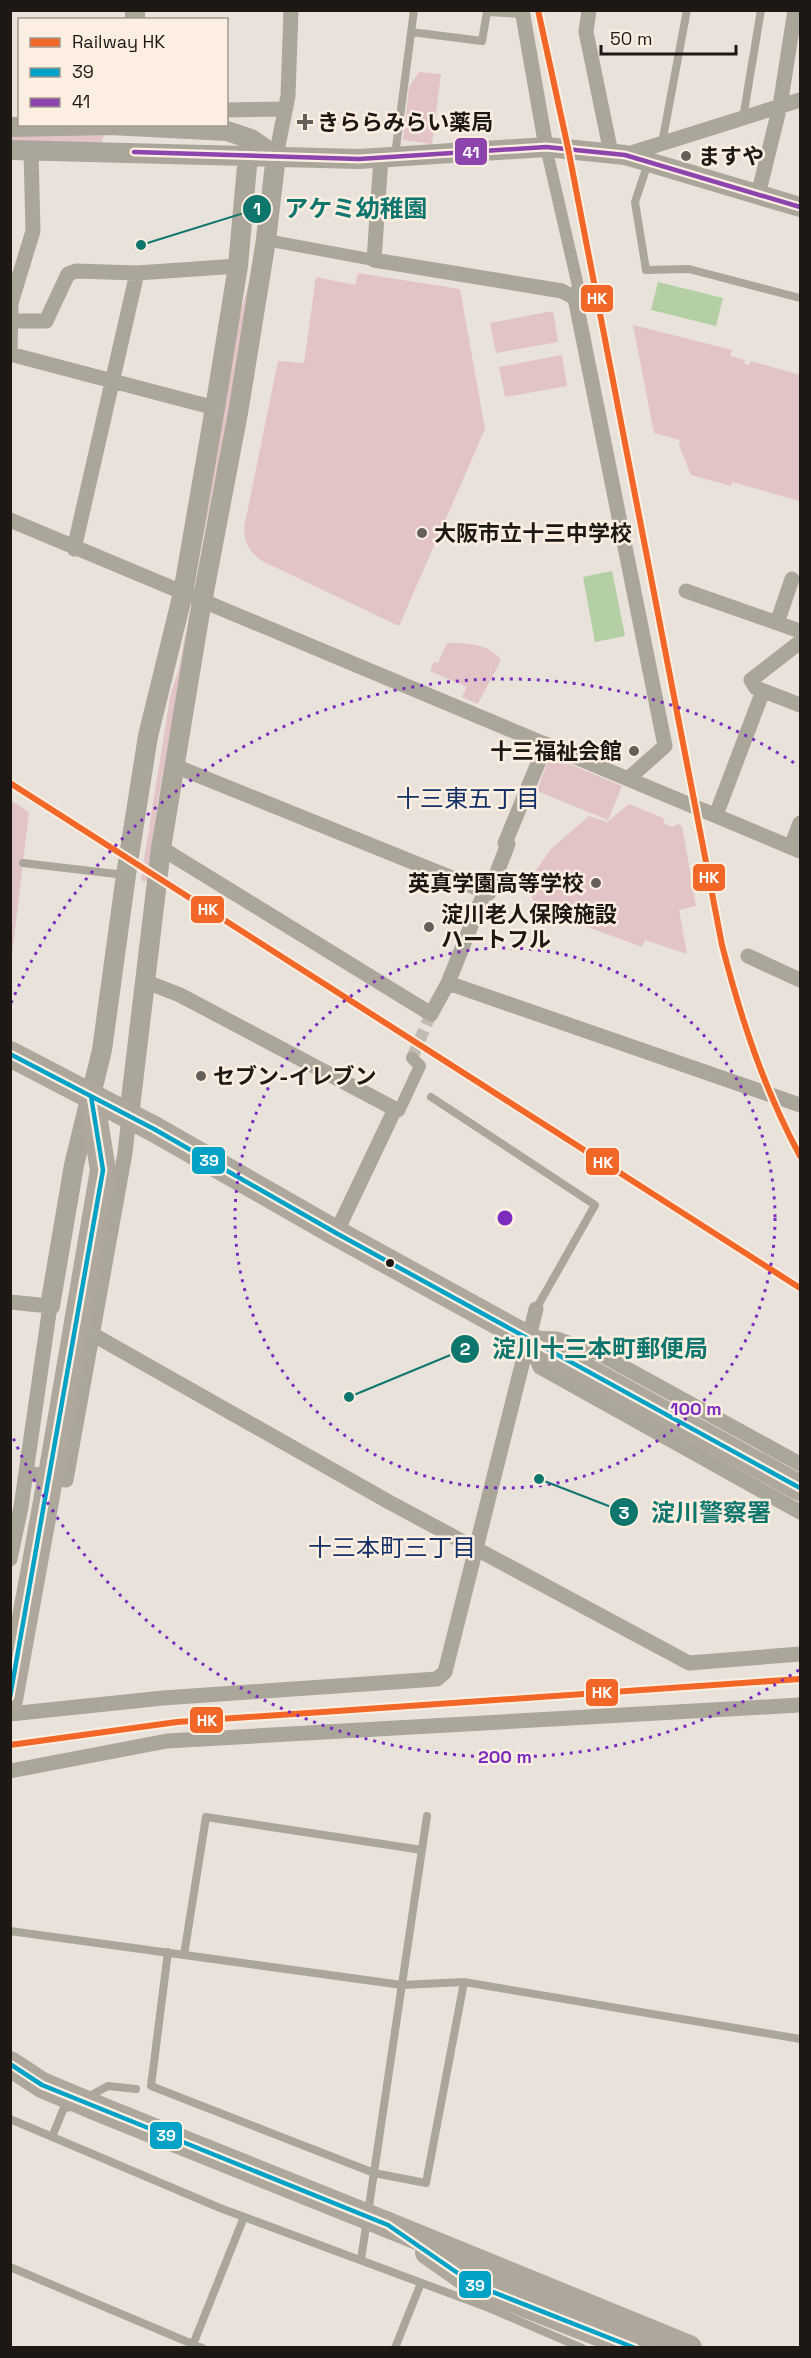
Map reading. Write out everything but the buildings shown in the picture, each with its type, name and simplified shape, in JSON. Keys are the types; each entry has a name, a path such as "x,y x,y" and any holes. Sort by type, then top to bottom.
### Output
{"highway":[{"path":"10,1054 129,1116 336,1233 801,1488"},
{"path":"10,1700 60,1471 103,1170 91,1096"},
{"path":"10,2064 42,2085 94,2107 689,2348"},
{"path":"388,2225 475,2284 636,2348"}],"street":[{"path":"26,1473 60,1471 92,1334 125,1153 161,848 202,602 238,413 266,240 276,156 288,96 291,10"},
{"path":"589,10 585,32 618,154"},
{"path":"758,195 780,106 795,10"},
{"path":"523,12 546,147 578,286 575,298 664,746 629,778"},
{"path":"618,154 662,143 801,100"},
{"path":"228,110 285,109"},
{"path":"10,127 73,126"},
{"path":"135,152 136,126"},
{"path":"151,126 227,131 251,139 276,156"},
{"path":"10,150 338,159 388,158 546,147 618,154 801,207"},
{"path":"31,151 33,231 11,303 10,353 215,408"},
{"path":"10,1559 26,1473 50,1306 74,1165 102,1050 148,736 183,593 215,408 238,266 248,155"},
{"path":"374,260 388,158"},
{"path":"266,240 562,291 575,298"},
{"path":"12,321 46,321 68,274 76,271 137,273 238,266"},
{"path":"74,549 137,273"},
{"path":"10,520 74,549 796,849 801,823"},
{"path":"777,623 792,579"},
{"path":"686,591 801,631"},
{"path":"801,642 751,680 756,688 801,705"},
{"path":"716,815 764,691"},
{"path":"175,766 489,892 508,844 505,843 546,744"},
{"path":"161,848 431,1014 448,983 485,891"},
{"path":"748,956 801,981"},
{"path":"144,981 180,994 399,1111 420,1066 412,1058"},
{"path":"448,983 801,1105"},
{"path":"336,1233 395,1109"},
{"path":"10,1302 50,1306"},
{"path":"10,1714 163,1698 437,1679 445,1672 536,1309"},
{"path":"92,1334 475,1549 689,1664 801,1654"},
{"path":"528,1338 540,1367 801,1512"},
{"path":"528,1338 557,1339 600,1354 801,1464"},
{"path":"10,1771 167,1741 801,1705"}],"lane":[{"path":"388,158 414,10"},
{"path":"662,143 687,10"},
{"path":"743,118 761,10"},
{"path":"411,32 482,40 487,12 523,12"},
{"path":"648,162 635,202 646,270 689,269 801,298"},
{"path":"23,863 126,875"},
{"path":"431,1097 595,1205 536,1309"},
{"path":"361,2260 426,1816"},
{"path":"184,1955 206,1817 422,1850"},
{"path":"10,1931 402,1985 464,1983 801,2039"},
{"path":"168,1952 151,2086 374,2173 426,2183 464,1983"},
{"path":"52,2137 63,2110 108,2086 136,2089"},
{"path":"10,2119 244,2217 489,2308 582,2348"},
{"path":"193,2346 244,2217"},
{"path":"10,2267 202,2348"},
{"path":"395,2348 421,2283"}],"shaded area":[{"path":"419,72 441,74 432,144 403,140 409,87"},
{"path":"11,132 101,133 104,136 101,143 11,141"},
{"path":"261,195 265,196 234,389 198,563 196,561 237,326 252,271"},
{"path":"358,273 460,289 485,429 399,626 262,561 253,554 245,534 245,523 278,361 304,363 316,277 355,285"},
{"path":"658,282 723,298 716,326 651,310"},
{"path":"553,311 558,342 496,353 490,323"},
{"path":"633,325 732,350 730,356 745,360 744,364 749,365 751,361 800,375 800,501 732,482 731,486 691,475 679,445 680,440 654,433"},
{"path":"562,355 567,386 505,397 499,367"},
{"path":"612,571 625,636 595,642 583,577"},
{"path":"185,636 188,636 157,805 147,880 144,882 141,879 170,697 179,668"},
{"path":"447,643 483,647 496,654 501,660 478,704 462,697 467,687 430,671 434,662 438,663"},
{"path":"555,758 622,786 608,820 537,791 548,761"},
{"path":"10,800 29,812 11,964"},
{"path":"629,804 663,818 665,824 672,827 678,824 682,826 696,906 679,910 687,954 645,940 642,947 536,908 531,894 535,889 530,879 551,849 589,816 607,822"}],"tunnel":[{"path":"412,1058 431,1014"}],"rail line":[{"name":"HK","path":"538,10 568,148 722,945 755,1053 775,1105 800,1156"},
{"name":"HK","path":"10,783 800,1288"},
{"name":"HK","path":"10,1745 177,1722 800,1679"}],"transit line":[{"name":"41","path":"134,152 359,159 546,147 625,155 800,207"},
{"name":"39","path":"10,1054 154,1129 336,1233 800,1488"},
{"name":"39","path":"10,1697 103,1170 91,1096"},
{"name":"39","path":"10,2064 42,2085 388,2225 475,2285 635,2348"}],"place":[{"name":"きららみらい薬局","path":"305,122"},
{"name":"ますや","path":"686,156"},
{"name":"アケミ幼稚園","path":"141,245"},
{"name":"大阪市立十三中学校","path":"422,533"},
{"name":"十三福祉会館","path":"634,751"},
{"name":"英真学園高等学校","path":"596,883"},
{"name":"淀川老人保険施設 ハートフル","path":"429,927"},
{"name":"セブン-イレブン","path":"201,1076"},
{"name":"淀川十三本町郵便局","path":"349,1397"},
{"name":"淀川警察署","path":"539,1479"}],"district":[{"name":"十三東五丁目","path":"468,798"},
{"name":"十三本町三丁目","path":"392,1547"}]}
